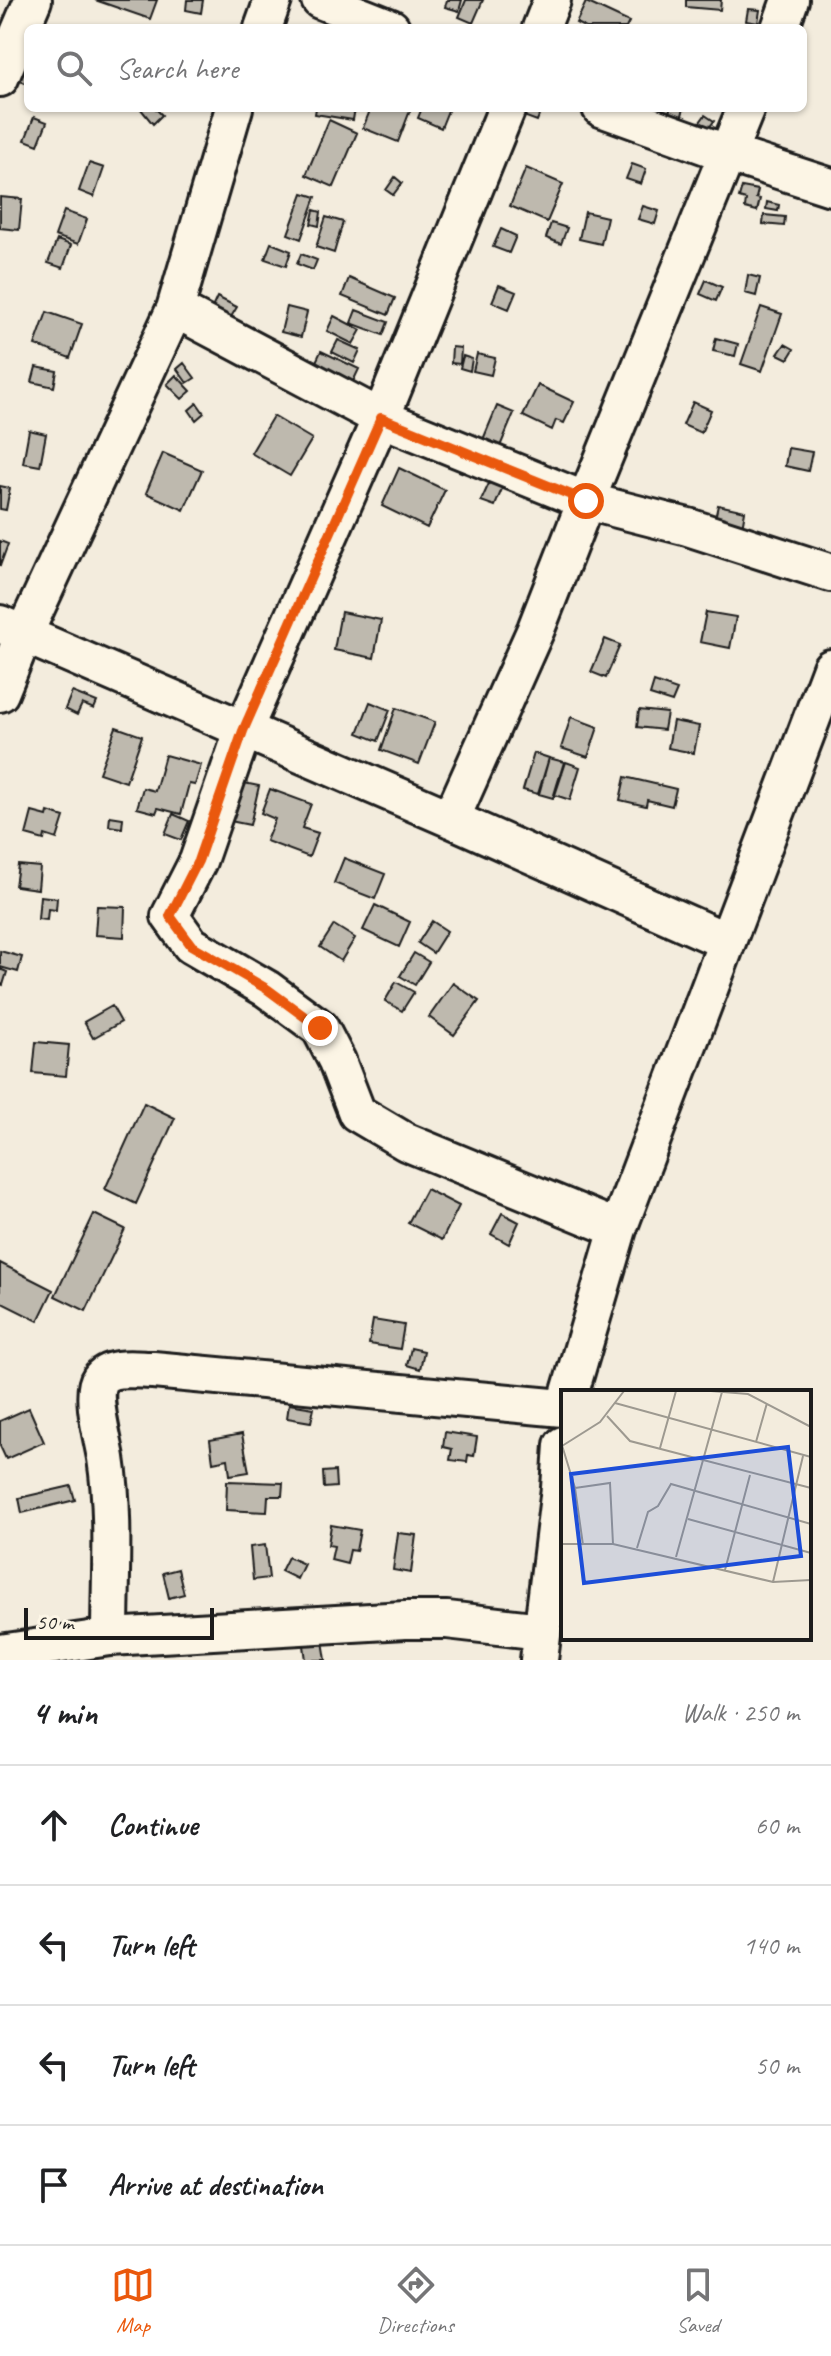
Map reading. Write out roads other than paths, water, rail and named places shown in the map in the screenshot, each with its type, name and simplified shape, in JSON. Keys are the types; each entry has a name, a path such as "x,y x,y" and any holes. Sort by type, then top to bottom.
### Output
{"street":[{"path":"0,78 33,0"},
{"path":"264,24 273,0"},
{"path":"320,0 381,24"},
{"path":"543,24 552,0"},
{"path":"781,24 790,0"},
{"path":"0,693 12,629 175,309 233,112"},
{"path":"505,112 381,418 243,731 198,861 170,916 191,945 267,989 320,1028 337,1061 357,1113 406,1142 618,1229"},
{"path":"612,112 831,187"},
{"path":"451,819 536,629 744,112"},
{"path":"175,309 381,418 586,501 688,527 831,573"},
{"path":"12,629 726,941"},
{"path":"571,1390 618,1229 831,668"},
{"path":"110,1637 110,1490 96,1396 102,1376 112,1371 153,1370 561,1408"},
{"path":"0,1653 110,1637 405,1620 447,1620 541,1646 561,1474"}]}
